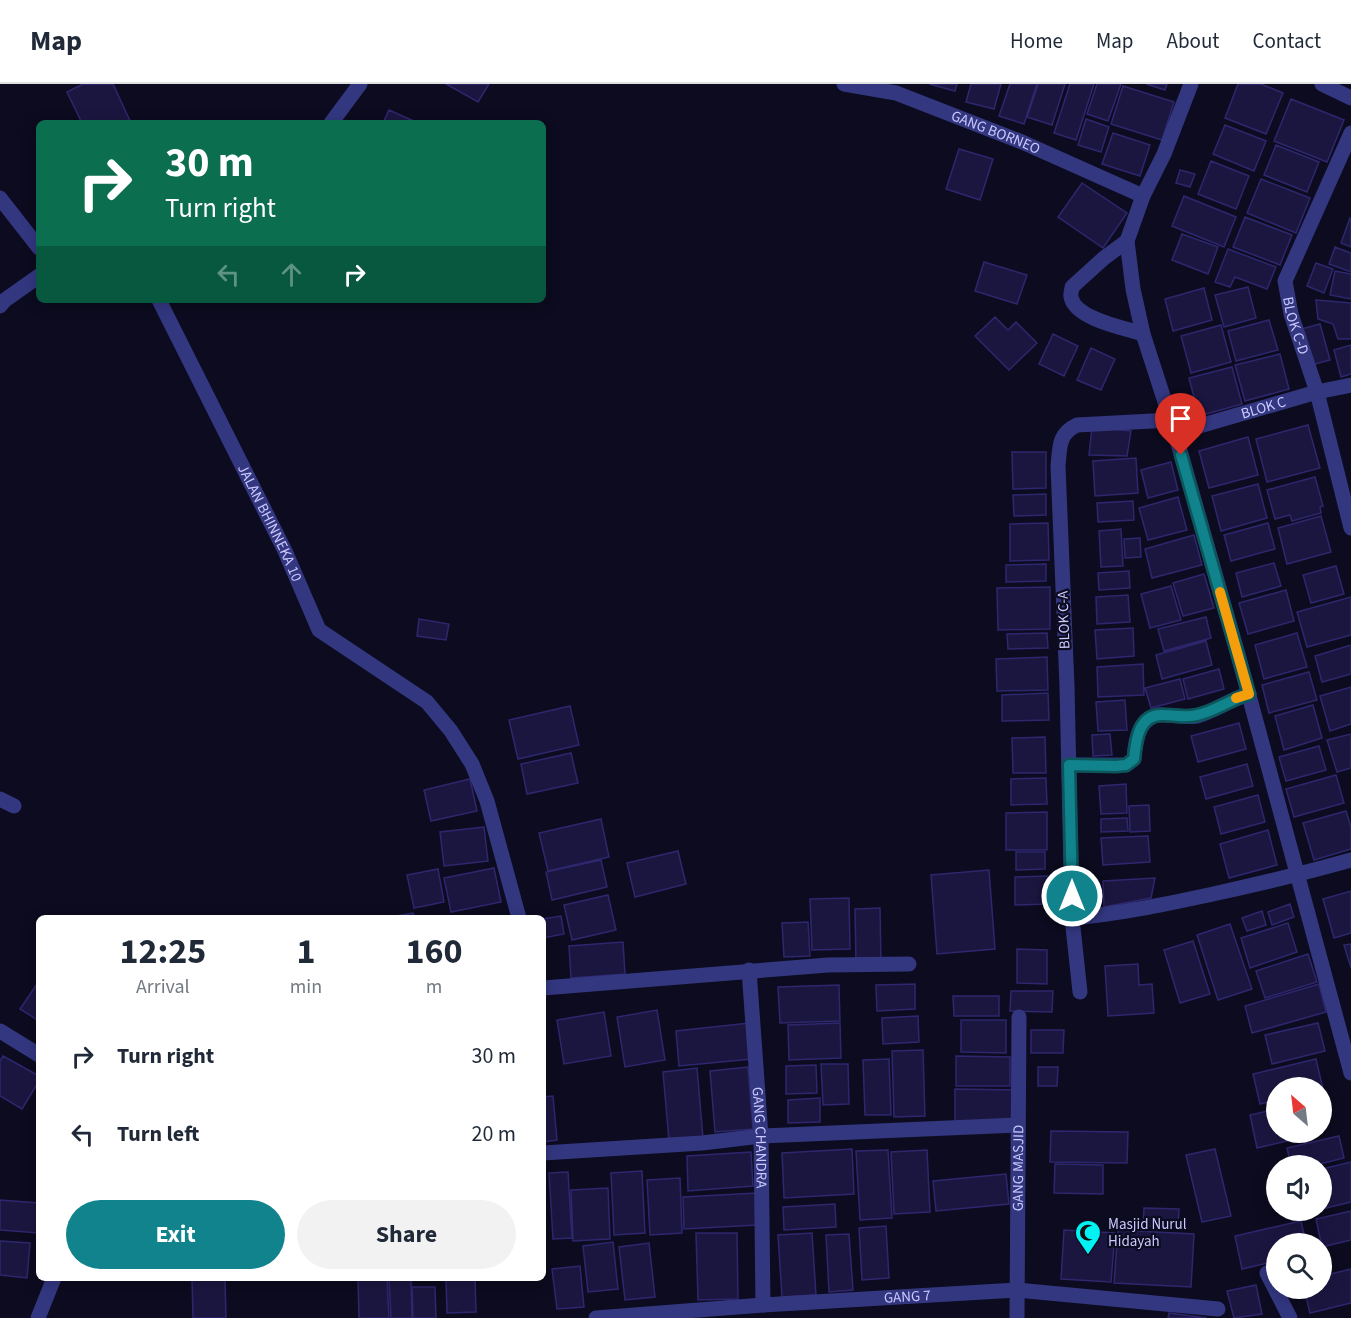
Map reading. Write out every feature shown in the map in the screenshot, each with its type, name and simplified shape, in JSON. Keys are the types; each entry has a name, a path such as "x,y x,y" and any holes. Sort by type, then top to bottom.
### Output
{"street":[{"path":"333,120 360,84"},
{"name":"GANG BORNEO","path":"844,84 896,93 1022,142 1143,196"},
{"path":"1191,84 1164,154 1143,196 1127,242 1133,289 1143,333 1173,427 1249,694 1351,1073"},
{"path":"1322,84 1351,98"},
{"name":"BLOK C-D","path":"1351,133 1285,281 1291,314 1317,392 1351,528"},
{"path":"0,198 36,244"},
{"path":"1127,242 1079,280 1072,287 1071,297 1076,307 1088,316 1143,333"},
{"path":"2,300 36,278"},
{"name":"JALAN BHINNEKA 10","path":"161,303 285,551 320,630 428,702 451,731 472,764 487,801 518,915"},
{"name":"BLOK C","path":"1173,427 1351,384"},
{"name":"BLOK C-A","path":"1080,992 1072,918 1058,466 1062,437 1067,430 1077,425 1173,427"},
{"path":"1069,765 1126,765 1134,759 1137,736 1147,719 1161,714 1197,716 1249,694"},
{"path":"1072,918 1149,908 1297,875 1351,860"},
{"path":"546,988 749,970 828,965 909,964"},
{"name":"GANG CHANDRA","path":"749,970 761,1136 763,1305"},
{"name":"GANG MASJID","path":"1017,1318 1019,1017"},
{"path":"0,1031 36,1053"},
{"path":"546,1153 702,1143 761,1136 1018,1125"},
{"path":"38,1318 53,1281"},
{"name":"GANG 7","path":"596,1318 763,1305 1017,1290 1218,1308"},
{"path":"1280,1299 1290,1318"}],"building":[{"path":"83,84 113,84 130,120 81,120 67,92"},
{"path":"446,84 489,84 478,102"},
{"path":"929,84 957,84 955,91"},
{"path":"971,84 1001,84 994,109 966,102"},
{"path":"1010,84 1037,84 1024,124 999,116"},
{"path":"1038,84 1065,84 1052,125 1027,117"},
{"path":"1070,84 1094,84 1076,140 1054,133"},
{"path":"1097,84 1121,84 1108,121 1087,114"},
{"path":"1146,84 1167,84 1165,90"},
{"path":"1238,84 1261,84 1283,93 1266,134 1225,118"},
{"path":"1123,86 1174,102 1162,140 1111,124"},
{"path":"1291,99 1344,120 1327,162 1274,141"},
{"path":"389,110 411,120 384,120"},
{"path":"1086,119 1109,127 1101,152 1078,145"},
{"path":"1225,125 1266,141 1254,171 1213,154"},
{"path":"1113,133 1150,145 1140,176 1102,164"},
{"path":"1276,145 1319,162 1307,192 1264,175"},
{"path":"959,149 993,159 980,200 946,189"},
{"path":"1211,161 1249,176 1236,209 1198,194"},
{"path":"1180,170 1195,174 1190,187 1176,183"},
{"path":"1261,179 1310,198 1296,233 1247,213"},
{"path":"1082,183 1127,213 1103,248 1058,217"},
{"path":"1184,196 1236,217 1224,247 1172,226"},
{"path":"1245,217 1292,235 1280,265 1233,247"},
{"path":"1351,218 1351,247 1341,243"},
{"path":"1182,234 1218,247 1208,274 1172,260"},
{"path":"1335,247 1351,253 1351,272 1329,264"},
{"path":"1228,249 1276,267 1267,289 1235,277 1230,287 1215,282"},
{"path":"984,262 1027,275 1017,304 975,291"},
{"path":"1316,263 1333,269 1324,293 1307,286"},
{"path":"1335,271 1351,274 1351,299 1330,295"},
{"path":"1248,287 1256,318 1224,327 1215,295"},
{"path":"1204,288 1212,320 1173,331 1165,299"},
{"path":"1316,300 1351,303 1351,339 1338,339 1333,324 1318,319"},
{"path":"995,317 1008,330 1016,322 1037,343 1009,370 975,336"},
{"path":"1269,320 1278,350 1236,361 1228,331"},
{"path":"1320,324 1330,360 1311,365 1301,329"},
{"path":"1221,325 1231,362 1191,373 1181,336"},
{"path":"1053,334 1078,346 1064,376 1039,364"},
{"path":"1351,345 1351,374 1341,377 1334,350"},
{"path":"1091,348 1115,359 1101,390 1077,380"},
{"path":"1280,354 1289,389 1245,401 1235,365"},
{"path":"1232,367 1242,404 1199,416 1189,378"},
{"path":"1308,425 1320,468 1267,482 1256,439"},
{"path":"1092,427 1131,431 1127,456 1089,455"},
{"path":"1248,437 1258,475 1209,488 1199,451"},
{"path":"1012,452 1046,452 1046,488 1013,489"},
{"path":"1136,458 1138,493 1095,496 1093,461"},
{"path":"1171,462 1178,490 1148,498 1141,470"},
{"path":"1315,477 1323,506 1320,507 1321,513 1292,521 1290,515 1275,519 1267,490"},
{"path":"1258,484 1267,518 1221,531 1212,496"},
{"path":"1046,494 1046,515 1014,516 1013,495"},
{"path":"1178,497 1187,530 1148,540 1139,508"},
{"path":"1133,501 1134,520 1098,522 1097,503"},
{"path":"1321,516 1331,552 1287,564 1278,528"},
{"path":"1048,523 1049,560 1010,561 1010,524"},
{"path":"1268,523 1275,549 1231,561 1224,535"},
{"path":"1121,529 1123,566 1101,567 1099,531"},
{"path":"1194,535 1202,565 1152,578 1145,549"},
{"path":"1140,538 1141,557 1125,558 1124,539"},
{"path":"1274,563 1281,586 1242,597 1236,573"},
{"path":"1046,564 1046,581 1006,582 1006,565"},
{"path":"1336,566 1344,594 1311,603 1303,575"},
{"path":"1129,571 1130,588 1099,590 1098,573"},
{"path":"1204,574 1214,608 1183,616 1173,583"},
{"path":"1171,586 1181,620 1150,628 1141,594"},
{"path":"1050,587 1050,629 998,630 997,588"},
{"path":"1286,590 1294,621 1248,634 1239,603"},
{"path":"1128,595 1130,622 1097,624 1096,597"},
{"path":"1351,597 1351,635 1307,647 1297,612"},
{"path":"1206,617 1211,638 1164,651 1158,629"},
{"path":"419,619 449,624 446,640 417,636"},
{"path":"1133,628 1134,656 1097,659 1095,630"},
{"path":"1047,633 1048,648 1008,649 1007,634"},
{"path":"1297,633 1307,667 1264,679 1255,645"},
{"path":"1206,641 1212,665 1162,679 1156,655"},
{"path":"1351,645 1351,674 1322,682 1315,656"},
{"path":"1047,657 1048,690 997,691 996,659"},
{"path":"1143,664 1144,695 1098,697 1097,667"},
{"path":"1219,669 1224,689 1188,699 1183,679"},
{"path":"1309,672 1317,700 1269,713 1262,685"},
{"path":"1180,679 1185,699 1151,708 1145,688"},
{"path":"1351,687 1351,724 1330,731 1320,696"},
{"path":"1048,693 1049,720 1002,721 1002,695"},
{"path":"1125,700 1127,730 1098,731 1096,702"},
{"path":"1313,705 1322,738 1284,750 1275,716"},
{"path":"570,706 579,745 518,759 509,720"},
{"path":"1239,723 1246,749 1198,762 1191,736"},
{"path":"1110,734 1112,755 1093,756 1092,735"},
{"path":"1351,734 1351,768 1337,772 1327,740"},
{"path":"1045,737 1046,773 1013,773 1012,738"},
{"path":"1319,746 1326,770 1286,781 1279,757"},
{"path":"571,753 578,783 527,794 521,764"},
{"path":"1247,764 1253,786 1206,799 1200,777"},
{"path":"1336,775 1344,803 1294,817 1286,789"},
{"path":"1046,778 1047,804 1011,805 1011,779"},
{"path":"470,779 477,811 431,821 424,790"},
{"path":"1126,784 1127,813 1101,814 1099,786"},
{"path":"1258,795 1265,822 1221,834 1214,807"},
{"path":"1149,805 1150,831 1130,832 1129,806"},
{"path":"1346,811 1351,827 1351,849 1314,860 1303,823"},
{"path":"1047,812 1047,850 1006,850 1006,813"},
{"path":"1127,818 1128,831 1101,832 1101,819"},
{"path":"601,819 609,857 548,871 539,833"},
{"path":"484,827 488,861 444,866 440,832"},
{"path":"1268,830 1277,865 1229,878 1220,844"},
{"path":"1148,836 1150,862 1103,865 1101,838"},
{"path":"678,851 686,884 635,897 627,863"},
{"path":"1016,852 1045,852 1045,869 1016,870"},
{"path":"601,860 607,887 552,900 546,872"},
{"path":"494,868 501,902 451,912 444,878"},
{"path":"438,869 444,902 414,908 407,875"},
{"path":"989,870 995,949 937,954 931,875"},
{"path":"1048,876 1049,904 1015,905 1015,877"},
{"path":"1155,878 1151,898 1104,907 1103,881"},
{"path":"1351,891 1351,933 1334,938 1323,899"},
{"path":"608,895 616,930 572,940 564,905"},
{"path":"849,898 850,949 812,950 810,899"},
{"path":"1290,904 1294,917 1272,925 1268,912"},
{"path":"880,908 881,962 856,963 855,909"},
{"path":"1262,911 1266,925 1247,931 1242,918"},
{"path":"561,916 564,934 546,937 546,918"},
{"path":"808,922 810,956 784,957 782,923"},
{"path":"1288,923 1297,952 1250,968 1241,938"},
{"path":"1230,924 1252,989 1218,1000 1197,935"},
{"path":"1193,941 1210,994 1180,1003 1164,950"},
{"path":"623,942 625,974 571,978 569,946"},
{"path":"1351,944 1351,968 1344,945"},
{"path":"1017,949 1047,950 1047,984 1017,983"},
{"path":"1308,954 1317,982 1265,998 1256,971"},
{"path":"1138,964 1139,985 1152,984 1154,1013 1108,1016 1105,966"},
{"path":"915,984 915,1009 877,1011 876,985"},
{"path":"1319,984 1326,1012 1252,1033 1245,1006"},
{"path":"36,985 36,1019 20,1009"},
{"path":"839,985 840,1021 780,1023 778,987"},
{"path":"1011,991 1053,991 1052,1012 1010,1011"},
{"path":"953,996 999,996 999,1016 954,1016"},
{"path":"657,1010 665,1060 625,1067 617,1017"},
{"path":"604,1012 611,1056 564,1064 557,1020"},
{"path":"918,1016 919,1042 883,1044 882,1018"},
{"path":"961,1020 1006,1020 1006,1053 961,1052"},
{"path":"749,1023 752,1059 679,1066 676,1031"},
{"path":"840,1023 841,1058 789,1060 788,1025"},
{"path":"1318,1023 1325,1051 1272,1064 1265,1035"},
{"path":"1031,1030 1064,1030 1063,1053 1031,1053"},
{"path":"923,1050 925,1116 894,1117 892,1051"},
{"path":"3,1056 36,1074 36,1086 22,1109 0,1096 0,1061"},
{"path":"956,1056 1010,1057 1010,1086 956,1086"},
{"path":"889,1059 891,1115 865,1115 863,1060"},
{"path":"1316,1059 1320,1077 1266,1077 1266,1102 1260,1104 1253,1074"},
{"path":"821,1064 848,1064 849,1104 823,1105"},
{"path":"816,1065 817,1093 786,1094 786,1066"},
{"path":"748,1067 753,1129 715,1132 710,1071"},
{"path":"1038,1067 1058,1067 1057,1086 1038,1086"},
{"path":"697,1068 703,1138 669,1141 663,1072"},
{"path":"955,1089 1015,1090 1014,1124 955,1124"},
{"path":"553,1096 557,1140 546,1142 546,1097"},
{"path":"820,1098 820,1122 788,1123 788,1100"},
{"path":"1266,1111 1266,1143 1278,1143 1257,1148 1250,1115"},
{"path":"1051,1131 1128,1132 1127,1163 1050,1162"},
{"path":"1339,1136 1344,1158 1332,1161 1332,1155 1289,1155 1287,1148 1309,1143 1332,1143 1332,1138"},
{"path":"852,1149 854,1194 784,1198 782,1153"},
{"path":"1215,1149 1231,1216 1202,1222 1186,1155"},
{"path":"888,1150 892,1218 860,1220 856,1151"},
{"path":"927,1150 930,1212 894,1214 891,1152"},
{"path":"751,1152 753,1186 688,1191 687,1156"},
{"path":"1351,1162 1351,1202 1332,1207 1332,1167"},
{"path":"1055,1164 1103,1165 1103,1194 1054,1193"},
{"path":"642,1171 645,1233 614,1235 611,1173"},
{"path":"568,1172 572,1238 553,1239 549,1173"},
{"path":"1006,1174 1009,1204 936,1211 933,1181"},
{"path":"680,1178 682,1233 650,1235 647,1180"},
{"path":"608,1188 610,1239 573,1241 571,1190"},
{"path":"756,1193 758,1225 684,1229 683,1197"},
{"path":"0,1200 36,1203 36,1233 0,1230"},
{"path":"835,1204 836,1227 784,1230 783,1207"},
{"path":"1144,1208 1179,1209 1178,1228 1143,1226"},
{"path":"1351,1211 1351,1240 1332,1245 1332,1233 1319,1233 1316,1221 1332,1221 1332,1215"},
{"path":"1301,1221 1304,1233 1266,1233 1266,1263 1242,1269 1235,1236"},
{"path":"886,1226 889,1278 862,1280 859,1228"},
{"name":"Masjid Nurul Hidayah","path":"1064,1230 1115,1233 1111,1282 1061,1279"},
{"path":"1118,1230 1194,1234 1191,1287 1114,1283"},
{"path":"696,1233 737,1233 738,1299 698,1300"},
{"path":"812,1233 816,1295 782,1297 778,1235"},
{"path":"849,1234 853,1290 829,1292 826,1235"},
{"path":"0,1241 30,1243 27,1278 0,1275"},
{"path":"613,1242 618,1289 588,1292 583,1246"},
{"path":"649,1243 655,1297 625,1300 619,1247"},
{"path":"580,1266 584,1307 557,1309 552,1269"},
{"path":"1351,1269 1351,1303 1310,1313 1307,1299 1332,1299 1332,1274"},
{"path":"192,1281 225,1281 226,1318 193,1318"},
{"path":"358,1281 387,1281 389,1318 359,1318"},
{"path":"389,1281 411,1281 412,1318 391,1318"},
{"path":"446,1281 475,1281 476,1312 447,1313"},
{"path":"1256,1285 1262,1314 1234,1318 1227,1291"},
{"path":"412,1287 435,1287 436,1318 413,1318"},
{"path":"1169,1313 1207,1318 1168,1318"}],"slow traffic":[{"path":"1220,592 1249,694 1236,698"}],"place":[{"name":"Masjid Nurul Hidayah","path":"1088,1256"}],"route":[{"path":"1072,896 1069,765 1126,765 1134,759 1137,736 1147,719 1161,714 1197,716 1249,694 1181,455"}]}
